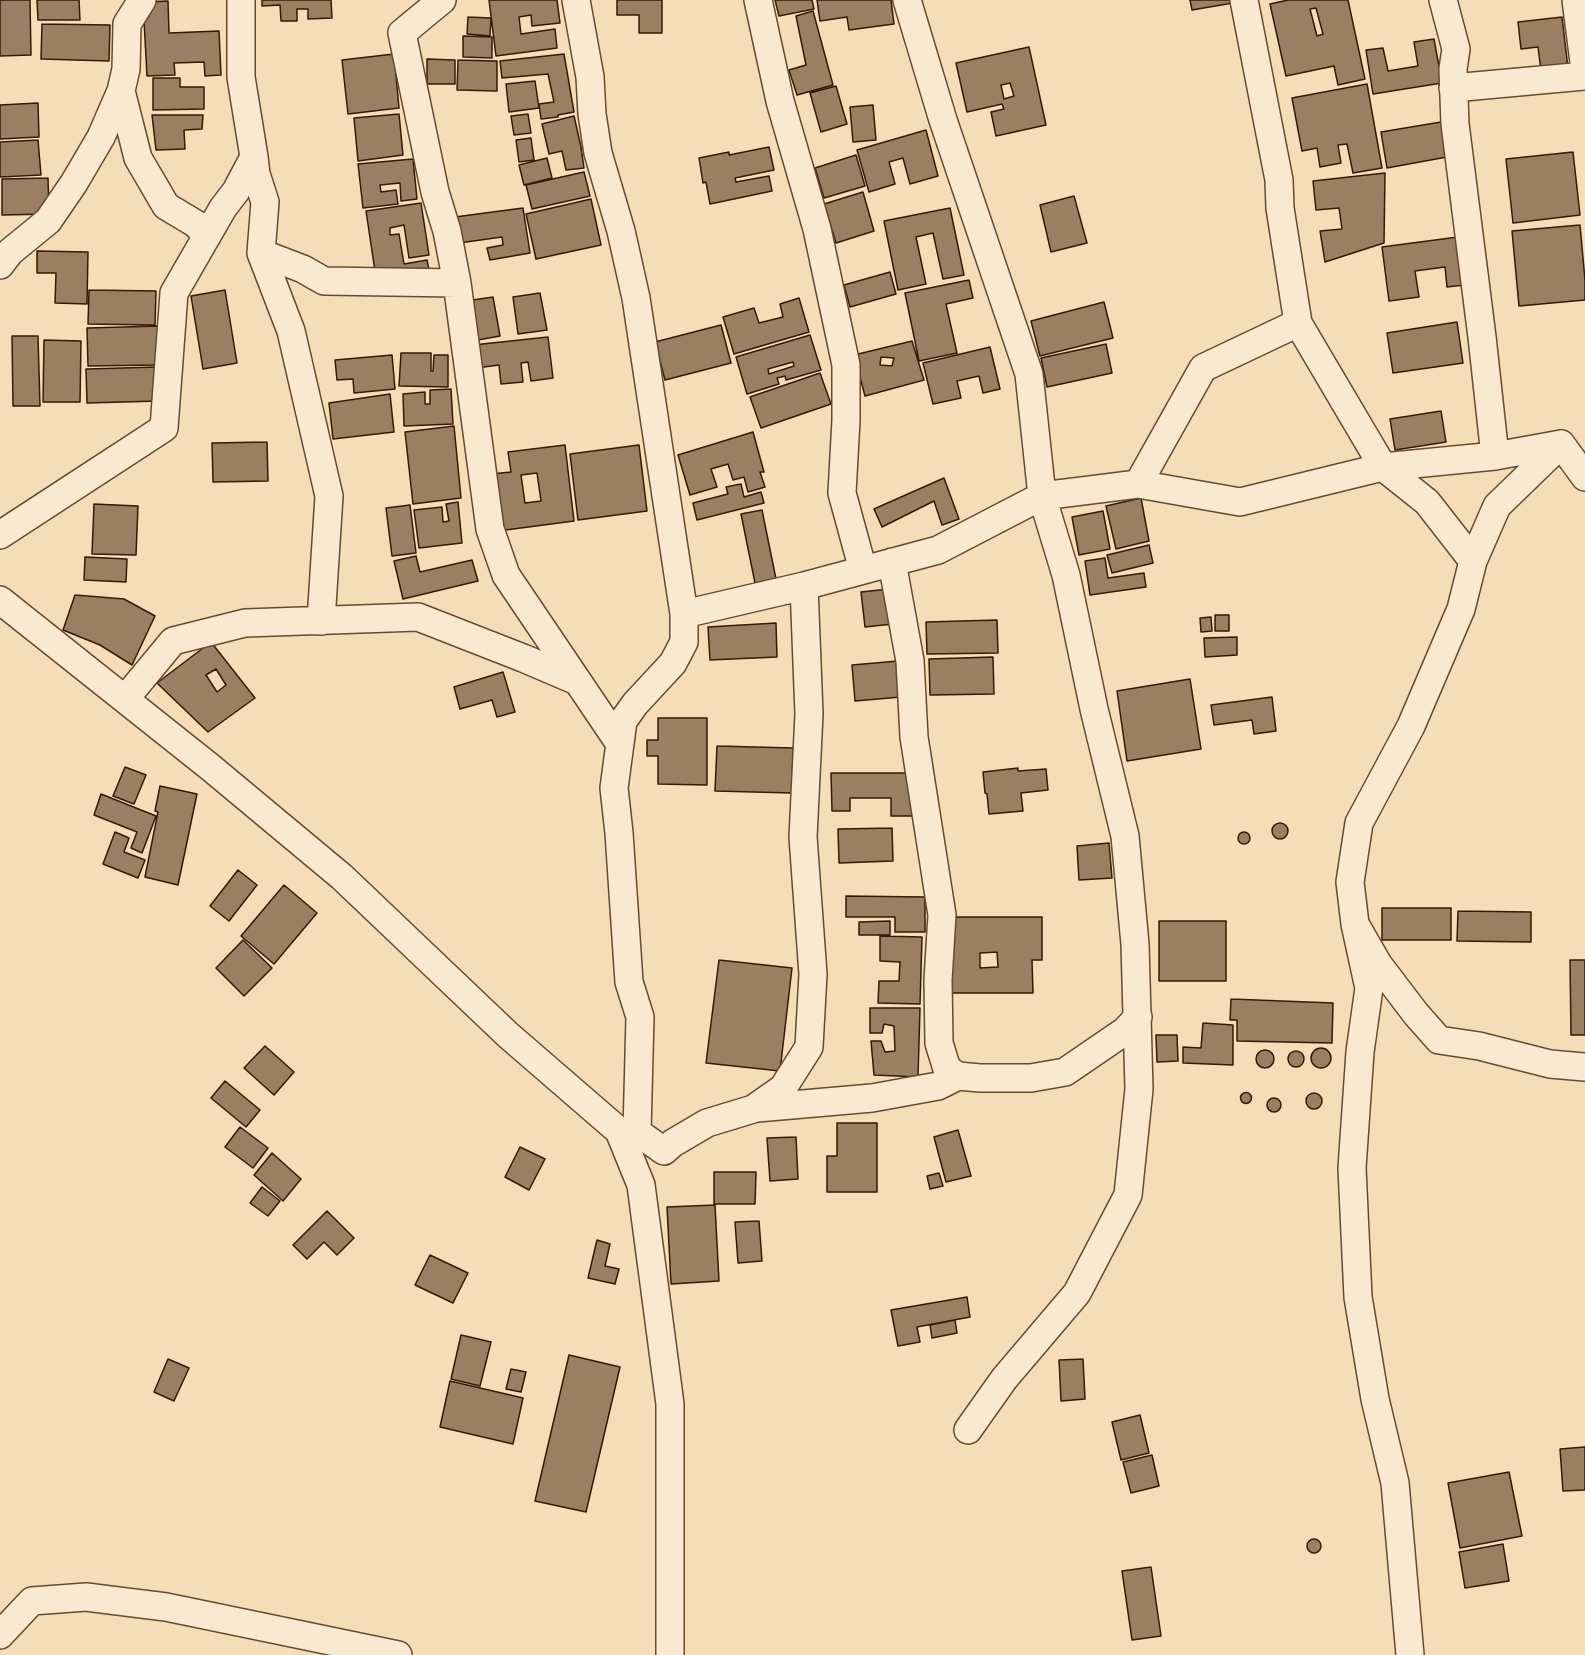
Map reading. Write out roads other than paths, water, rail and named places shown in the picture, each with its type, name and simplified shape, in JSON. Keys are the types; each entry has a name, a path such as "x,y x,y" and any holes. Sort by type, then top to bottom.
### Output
{"street":[{"path":"0,265 9,252 48,221 101,137 121,91 126,69 128,12 142,0"},
{"path":"242,0 241,78 256,174 265,202 261,253 291,331 328,496 321,621"},
{"path":"442,0 402,33 435,192 447,231 457,283 490,529 506,575 620,744"},
{"path":"576,0 590,77 592,114 598,153 621,231 636,298 684,614 684,642 673,663 635,704 623,721 614,788 629,982 640,1017 631,1138 641,1185 670,1404 670,1655"},
{"path":"758,0 780,101 817,229 846,365 842,494 863,570"},
{"path":"907,0 943,120 1029,374 1042,496 1066,574 1094,709 1125,836 1135,944 1139,1089 1128,1195 1077,1293 1004,1379 968,1430"},
{"path":"1244,0 1279,180 1280,208 1298,323 1383,468 1427,501 1473,561"},
{"path":"1443,0 1455,49 1453,69 1455,124 1495,456"},
{"path":"1576,0 1585,70"},
{"path":"1453,88 1585,76"},
{"path":"121,91 138,158 165,206 196,224 207,236"},
{"path":"0,535 164,428 174,293 254,157"},
{"path":"261,253 303,269 324,281 457,283"},
{"path":"1138,484 1203,368 1298,323"},
{"path":"684,614 804,586 938,550 1042,496 1138,484 1240,502 1383,468 1495,456 1561,444"},
{"path":"1561,444 1585,477"},
{"path":"1410,1655 1395,1483 1375,1399 1358,1297 1352,1168 1360,1052 1369,988 1355,924 1350,882 1359,823 1411,726 1461,609 1473,561 1497,506 1561,444"},
{"path":"892,562 910,661 914,736 942,915 938,980 939,1043 947,1069 958,1076"},
{"path":"753,1109 783,1088 808,1047 813,974 803,837 809,714 804,586"},
{"path":"0,600 210,767 342,878 508,1035 619,1131 664,1151 707,1123 753,1109 872,1098 938,1086 958,1076 1031,1078 1065,1072 1125,1031 1137,1017"},
{"path":"125,699 173,641 245,623 418,617 577,681"},
{"path":"1355,924 1377,964 1439,1040 1479,1046 1550,1064 1585,1067"},
{"path":"0,1635 32,1601 86,1597 166,1607 398,1655"}]}
